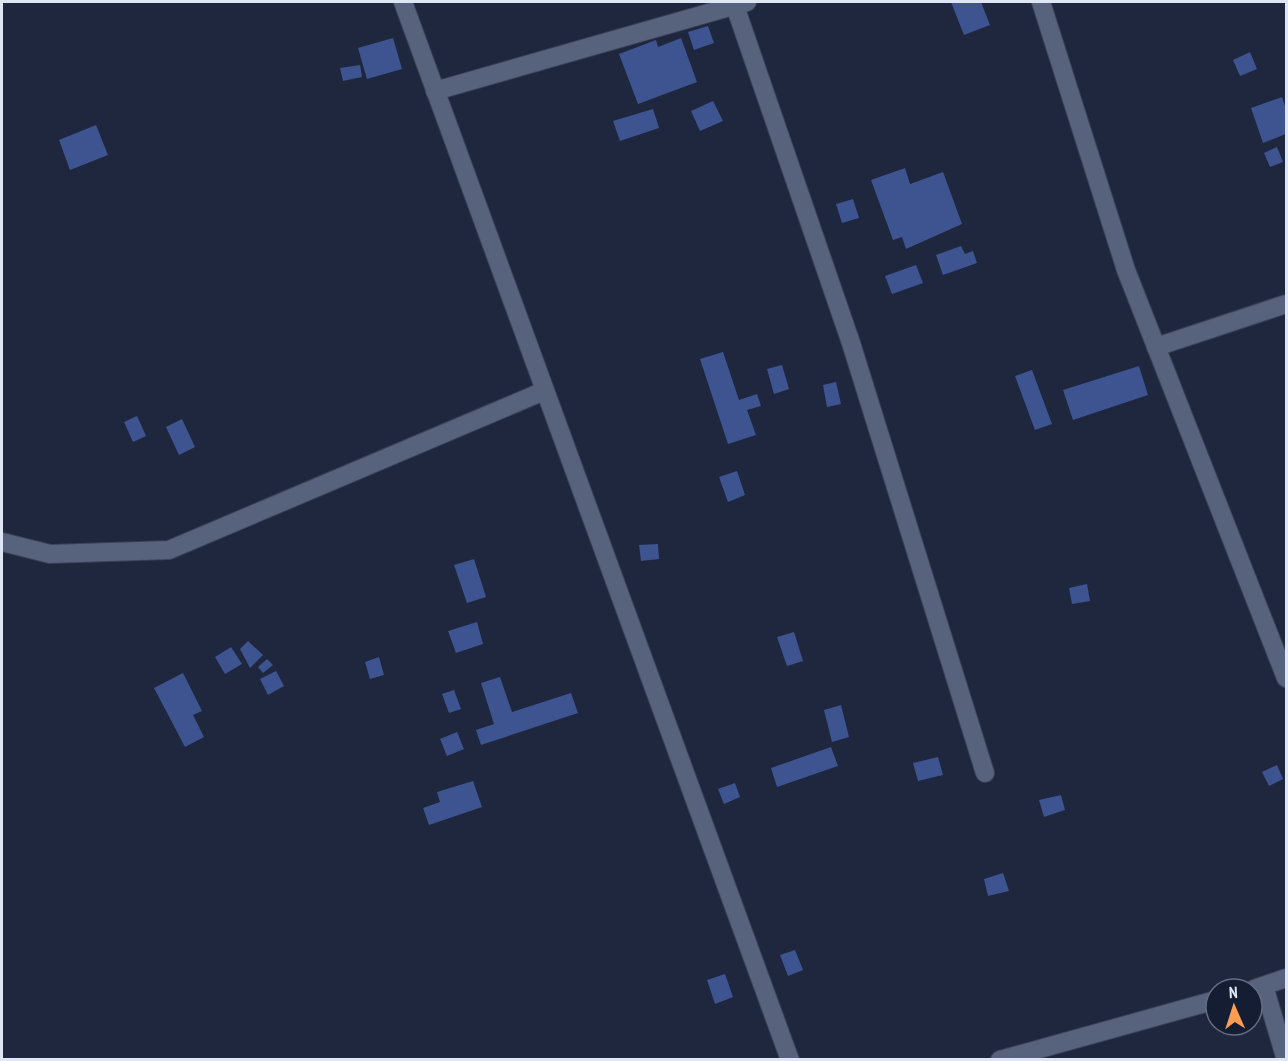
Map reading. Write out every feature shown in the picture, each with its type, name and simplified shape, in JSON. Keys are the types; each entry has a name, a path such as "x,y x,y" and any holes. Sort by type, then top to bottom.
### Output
{"street":[{"path":"402,2 790,1059"},
{"path":"1041,2 1126,270 1287,678"},
{"path":"435,91 741,4 851,344 985,773"},
{"path":"1156,347 1287,304"},
{"path":"2,542 50,554 169,550 544,391"},
{"path":"1264,986 1287,978"},
{"path":"1000,1059 1204,1003"},
{"path":"1264,1003 1286,1059"}],"building":[{"path":"951,2 981,2 990,25 964,35"},
{"path":"708,26 714,43 694,50 688,32"},
{"path":"393,38 402,69 367,79 358,48"},
{"path":"681,38 697,82 638,104 619,54 656,40 658,47"},
{"path":"1250,52 1257,69 1240,76 1233,60"},
{"path":"360,65 362,77 343,81 340,68"},
{"path":"1282,97 1286,109 1286,134 1263,143 1251,108"},
{"path":"713,101 723,121 700,131 691,111"},
{"path":"653,109 659,128 620,141 613,121"},
{"path":"96,125 108,155 70,170 59,140"},
{"path":"1277,147 1283,162 1270,167 1264,153"},
{"path":"905,168 910,184 943,172 962,224 906,249 902,237 893,240 871,180"},
{"path":"853,199 859,218 842,223 836,204"},
{"path":"961,246 965,254 973,251 977,263 943,275 936,255"},
{"path":"916,265 923,283 892,294 885,276"},
{"path":"723,352 739,400 757,394 761,406 747,410 756,435 728,444 700,359"},
{"path":"782,365 789,389 774,394 767,369"},
{"path":"1139,366 1148,395 1073,420 1063,390"},
{"path":"1032,370 1052,424 1035,430 1015,376"},
{"path":"836,382 841,404 827,407 823,385"},
{"path":"137,416 146,436 133,442 124,422"},
{"path":"182,419 195,447 179,455 166,427"},
{"path":"737,471 745,495 728,502 719,477"},
{"path":"658,544 659,559 641,561 639,545"},
{"path":"474,559 486,597 467,603 454,565"},
{"path":"1087,584 1090,601 1072,604 1069,588"},
{"path":"477,622 483,644 456,653 448,631"},
{"path":"794,632 803,661 787,666 777,637"},
{"path":"248,641 263,655 250,668 240,649"},
{"path":"231,647 242,664 225,674 215,657"},
{"path":"379,657 384,675 370,679 365,662"},
{"path":"267,659 273,665 263,673 258,667"},
{"path":"276,671 284,686 268,695 260,679"},
{"path":"183,673 202,711 193,715 204,737 185,747 154,688"},
{"path":"500,677 512,712 571,693 578,713 481,745 476,730 494,724 481,683"},
{"path":"454,690 461,709 449,713 442,694"},
{"path":"841,705 849,737 832,742 824,710"},
{"path":"457,732 464,749 447,756 440,739"},
{"path":"831,747 838,766 777,787 771,768"},
{"path":"938,757 943,775 918,781 913,763"},
{"path":"1277,765 1283,779 1269,786 1262,772"},
{"path":"473,781 482,807 429,825 423,808 440,802 437,792"},
{"path":"735,783 740,797 724,804 718,789"},
{"path":"1061,795 1065,810 1044,817 1039,800"},
{"path":"1003,873 1009,891 988,896 984,879"},
{"path":"795,950 803,970 788,976 780,955"},
{"path":"725,974 733,997 715,1004 707,980"}]}
